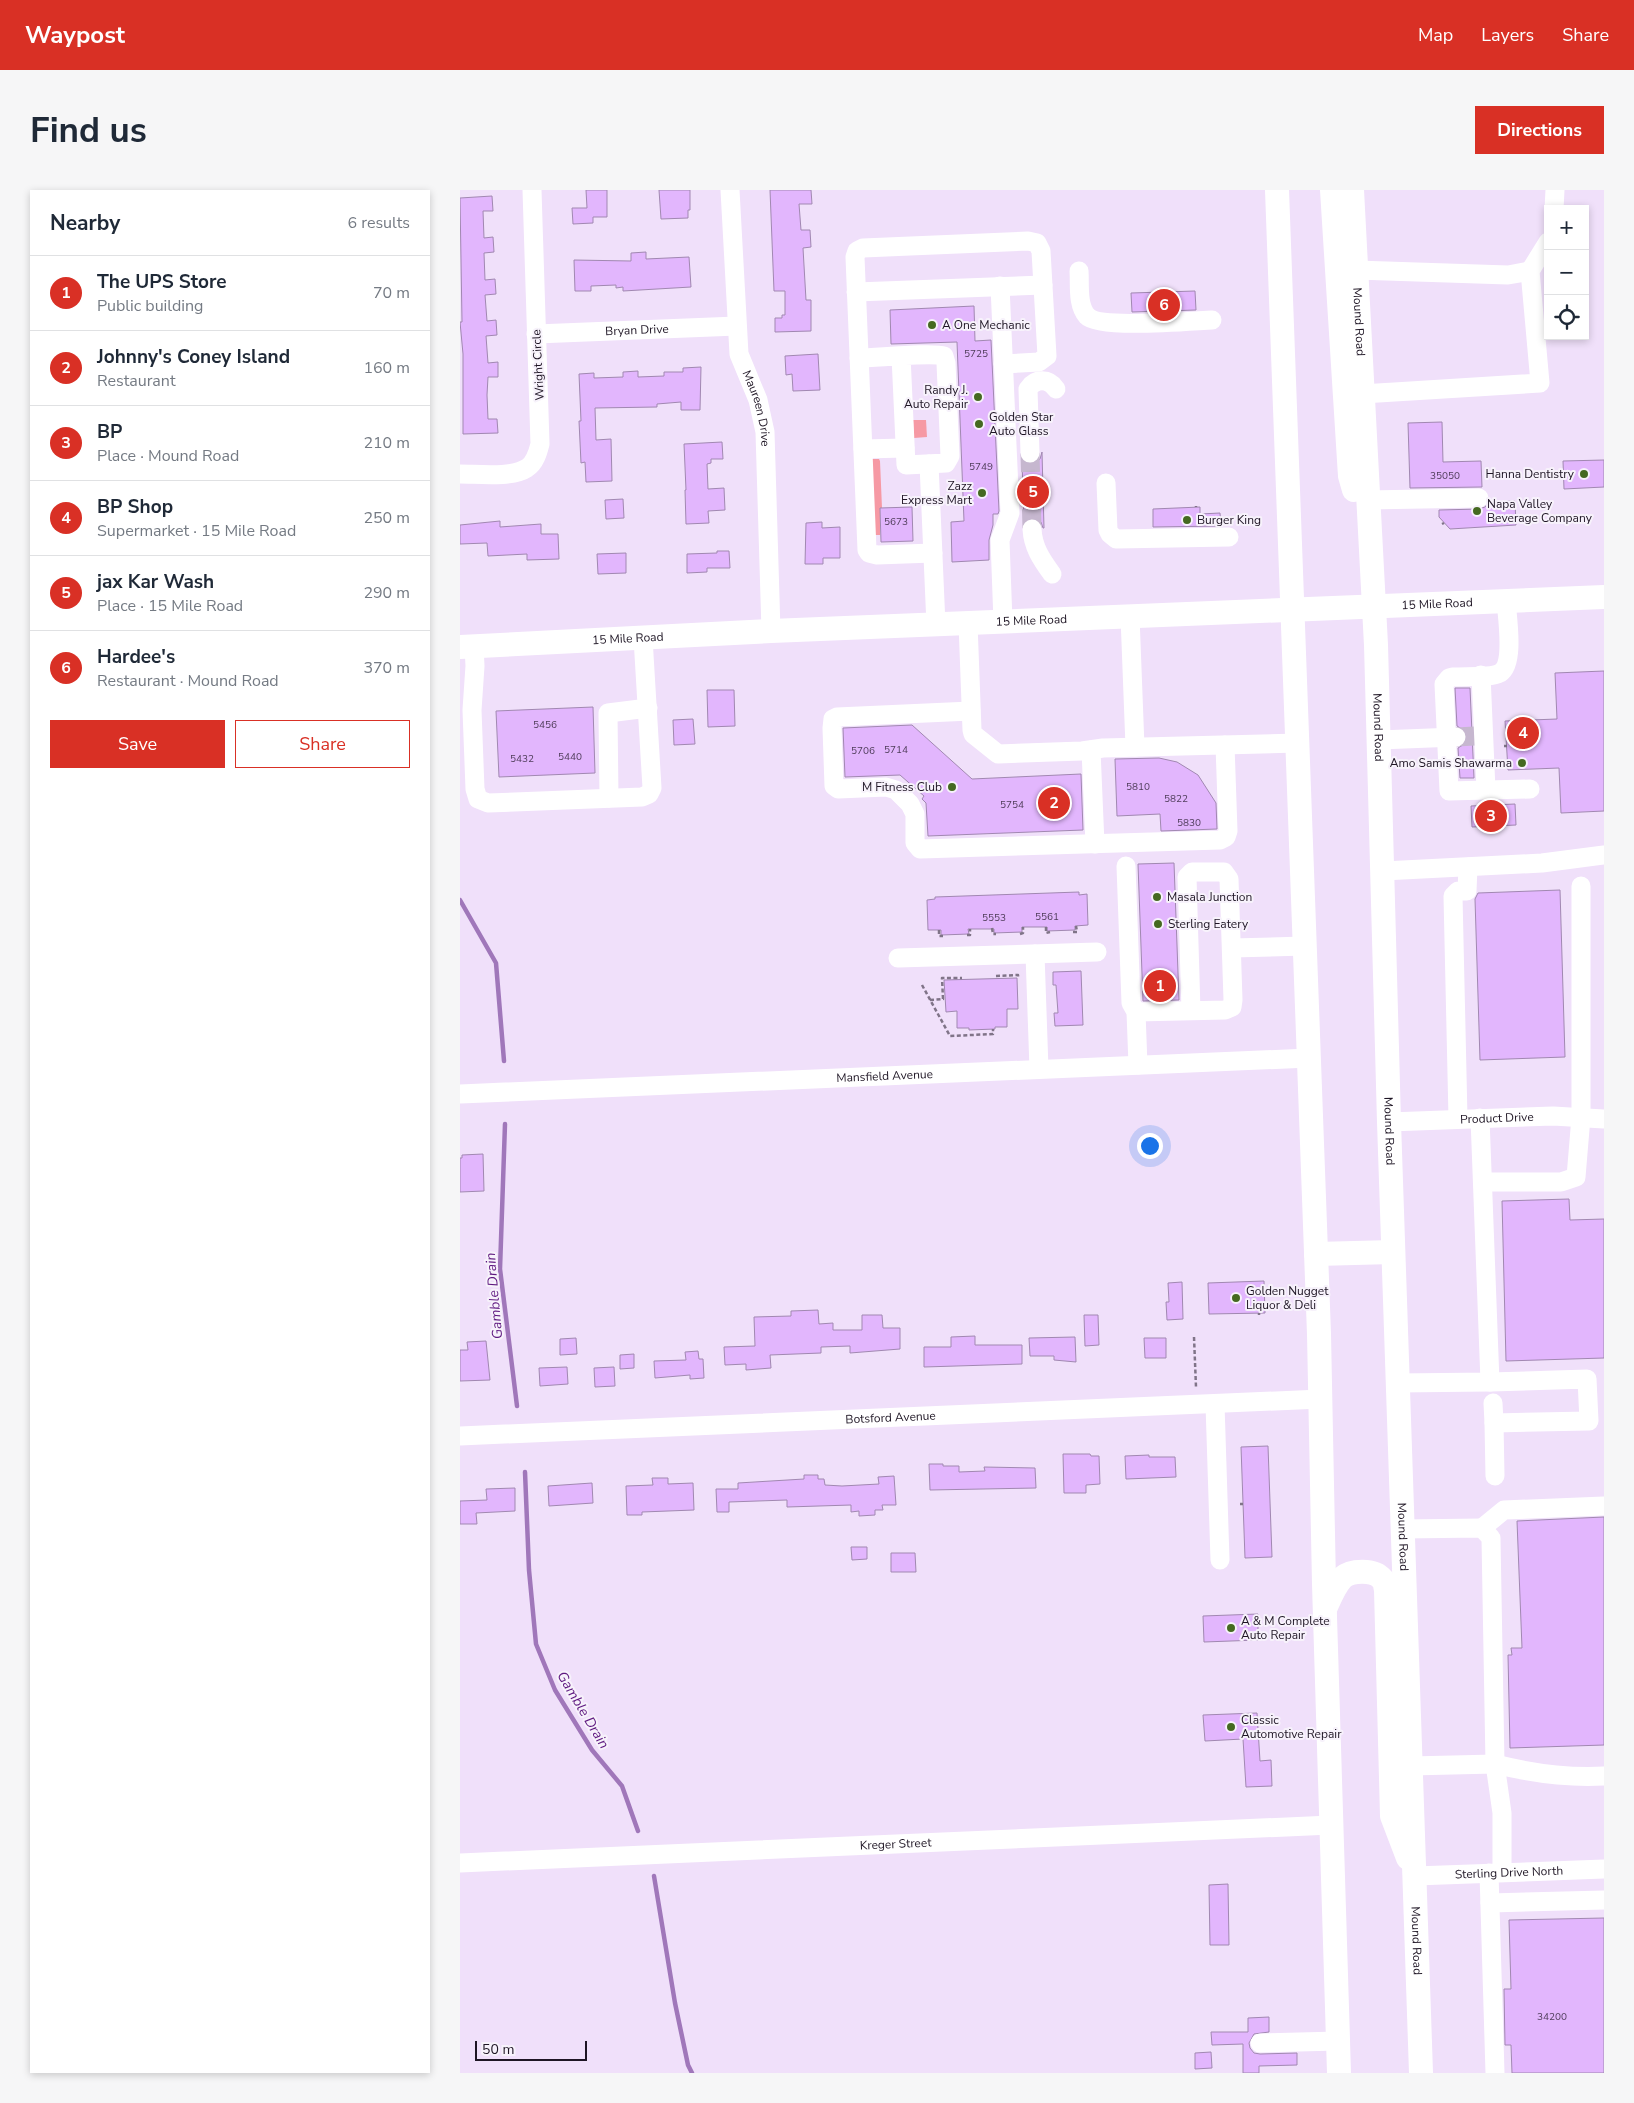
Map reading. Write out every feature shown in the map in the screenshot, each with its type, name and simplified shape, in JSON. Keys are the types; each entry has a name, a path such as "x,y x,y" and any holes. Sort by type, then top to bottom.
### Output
{"main road":[{"path":"1277,190 1310,1058 1324,1611 1340,2073"},
{"path":"1332,190 1350,476 1369,531"},
{"name":"Mound Road","path":"1352,190 1374,605 1379,740 1388,1122 1421,2073"},
{"name":"15 Mile Road","path":"467,646 1292,608 1604,597"},
{"path":"1316,1254 1393,1252"},
{"path":"1324,1611 1337,1584 1344,1576 1354,1572 1366,1572 1376,1574 1384,1580 1392,1816 1414,1876"}],"street":[{"name":"Wright Circle","path":"460,474 517,472 528,468 536,457 540,444 541,428 532,190"},
{"name":"Maureen Drive","path":"730,190 739,354 758,400 764,423 771,631"},
{"path":"1554,190 1554,205"},
{"path":"933,552 877,554 869,553 867,546 855,257 859,248 1028,241 1033,241 1040,246 1047,356 1039,362 1004,364"},
{"path":"1362,394 1540,383 1530,271 1544,248"},
{"path":"1356,270 1508,275 1530,271"},
{"path":"1084,271 1083,310 1093,320 1114,324 1212,320"},
{"path":"856,292 1043,285"},
{"path":"1000,286 1010,513 1000,540 1003,622"},
{"name":"Bryan Drive","path":"536,334 737,326"},
{"path":"859,358 901,356 940,355 945,360 950,458 946,463 906,465 901,356"},
{"path":"1030,453 1028,390 1033,384 1041,380 1051,383 1056,389"},
{"path":"863,449 905,448"},
{"path":"929,464 936,625"},
{"path":"1112,483 1109,532 1116,539 1136,540 1229,536"},
{"path":"1367,500 1479,498"},
{"path":"1032,529 1038,554 1052,574"},
{"path":"1506,600 1508,664 1500,673 1453,677 1446,681 1444,688 1451,737 1449,791 1530,789"},
{"path":"1130,616 1135,747"},
{"path":"968,624 973,734 998,754 1135,747 1298,743"},
{"path":"467,646 475,666 472,710 475,795 478,799 488,802 609,798 646,796 651,791 643,638"},
{"path":"1481,675 1480,735 1486,790"},
{"path":"609,798 608,713 648,708"},
{"path":"971,711 837,717 832,724 834,786 838,789 886,787 896,790 913,808 915,814 915,843 920,849 1223,839 1228,831 1225,745"},
{"path":"1379,740 1451,737"},
{"path":"1091,750 1095,844"},
{"path":"1383,871 1542,864 1604,856"},
{"path":"1126,866 1131,1003 1136,1012 1138,1065"},
{"path":"1458,1118 1453,896 1458,892 1467,891 1468,867"},
{"path":"1136,1012 1191,1011 1225,1010 1232,1007 1229,876 1221,871 1189,874 1187,880 1191,1011"},
{"path":"1483,1182 1561,1182 1576,1177 1581,1117 1581,886"},
{"path":"1232,948 1305,946"},
{"path":"898,958 1097,952"},
{"path":"1035,954 1039,1069"},
{"name":"Mansfield Avenue","path":"460,1094 1310,1058"},
{"name":"Product Drive","path":"1388,1122 1458,1118 1581,1117 1604,1119"},
{"path":"1480,1118 1490,1382"},
{"path":"1397,1383 1587,1379 1589,1421 1494,1423"},
{"name":"Botsford Avenue","path":"460,1436 1320,1399"},
{"path":"1493,1403 1495,1476"},
{"path":"1215,1404 1220,1560"},
{"path":"1402,1529 1482,1528 1504,1510 1604,1506"},
{"path":"1482,1528 1491,1538 1495,1764 1502,1812 1490,1903 1495,2073"},
{"path":"1410,1766 1495,1764 1528,1772 1587,1777 1604,1776"},
{"name":"Kreger Street","path":"460,1863 1331,1825"},
{"name":"Sterling Drive North","path":"1414,1876 1604,1869"},
{"path":"1490,1903 1604,1900"},
{"path":"1260,2043 1338,2041"}],"path":[{"path":"1073,932 1077,932 1076,926"},
{"path":"1020,934 1024,933 1023,927"},
{"path":"1046,927 1046,933 1050,932"},
{"path":"992,928 993,934 996,934"},
{"path":"967,935 970,935 970,929"},
{"path":"939,930 939,936 944,936"},
{"path":"996,976 1018,975 1018,985"},
{"path":"930,1000 944,999 942,978 962,978"},
{"path":"922,985 950,1036 993,1034 993,1029"},
{"path":"972,1030 972,1035"},
{"path":"1194,1338 1196,1387"}],"shaded area":[{"path":"913,420 926,420 927,437 914,438"},
{"path":"872,459 879,459 880,461 882,508 880,509 880,535 873,535"}],"building":[{"path":"586,190 607,190 607,217 593,217 593,223 573,224 572,208 587,208"},
{"path":"659,190 690,190 688,218 661,219"},
{"path":"770,190 811,190 812,204 799,204 801,230 810,230 811,247 803,248 806,300 811,300 811,331 775,332 775,318 782,318 782,315 785,315 785,291 774,291"},
{"path":"492,196 493,211 483,211 484,238 493,237 494,252 484,253 485,280 495,279 496,294 485,295 487,321 496,320 497,335 486,336 488,363 498,362 498,377 488,377 487,395 488,419 497,419 498,433 463,434 463,354 460,322 462,322 460,198"},
{"path":"646,252 646,259 689,257 691,287 623,291 623,287 616,288 616,285 591,286 591,291 575,291 574,260 631,261 631,253"},
{"path":"1195,291 1196,310 1132,312 1131,293"},
{"path":"974,306 975,341 991,340 999,511 998,514 993,514 993,525 989,540 989,560 952,562 951,522 964,521 957,342 891,344 890,310"},
{"path":"818,354 820,390 793,391 792,374 786,375 785,356"},
{"path":"701,367 700,410 681,410 681,402 657,404 657,407 595,408 596,440 611,439 612,481 586,482 585,462 581,463 579,374 594,373 594,378 623,377 623,372 638,371 638,377 664,376 664,372 683,372 683,368"},
{"path":"1442,422 1443,462 1481,461 1482,487 1410,488 1408,423"},
{"path":"722,442 723,459 711,459 711,463 707,464 708,489 724,488 725,510 708,511 709,523 686,524 684,444"},
{"path":"1042,452 1044,528 1041,522 1036,519 1030,518 1024,522 1022,461 1030,464 1035,463 1040,459"},
{"name":"Hanna Dentistry","path":"1604,460 1604,487 1564,489 1563,461"},
{"path":"623,499 624,518 606,519 605,500"},
{"name":"Napa Valley Beverage Company","path":"1515,501 1516,525 1450,529 1439,517 1439,510 1479,509 1485,507 1489,502"},
{"path":"912,507 913,541 881,542 880,508"},
{"name":"Burger King","path":"1200,507 1200,514 1220,513 1221,526 1153,527 1153,509"},
{"path":"500,521 500,527 541,524 541,534 558,534 559,559 527,560 527,554 488,556 487,543 460,544 460,525"},
{"path":"822,522 822,528 840,527 840,558 823,558 823,564 805,564 806,523"},
{"path":"717,551 729,551 730,568 707,568 707,572 687,573 687,554 717,553"},
{"path":"626,553 626,573 598,574 597,554"},
{"path":"1604,671 1604,811 1561,813 1559,768 1508,770 1505,721 1557,719 1555,673"},
{"path":"1455,688 1470,688 1474,778 1460,778 1458,748 1466,743 1467,736 1465,731 1457,726"},
{"path":"707,690 734,690 735,726 708,727"},
{"path":"593,707 595,773 499,777 496,711"},
{"path":"693,719 695,744 674,745 673,720"},
{"path":"912,725 972,779 1081,774 1083,830 928,836 926,803 922,799 924,796 900,775 845,777 843,728"},
{"path":"1159,758 1177,762 1198,775 1216,803 1217,829 1161,831 1160,814 1117,816 1115,759"},
{"path":"1515,804 1516,825 1472,827 1471,806"},
{"path":"1174,863 1179,1000 1143,1001 1138,864"},
{"path":"1560,890 1565,1057 1480,1060 1475,899 1478,893"},
{"path":"1079,892 1079,895 1087,894 1088,925 1075,926 1075,930 1047,931 1047,927 1022,927 1022,932 994,933 994,929 968,929 969,934 941,935 941,930 928,930 927,900 935,899 935,897"},
{"path":"1081,971 1083,1025 1055,1026 1054,1013 1058,1013 1056,985 1053,985 1053,972"},
{"path":"1017,978 1018,1009 1007,1009 1007,1027 969,1030 969,1028 957,1028 957,1011 946,1012 944,980"},
{"path":"483,1154 484,1191 460,1192 460,1158 462,1158 462,1155"},
{"path":"1569,1199 1570,1220 1604,1219 1604,1358 1506,1361 1502,1201"},
{"name":"Golden Nugget Liquor & Deli","path":"1264,1281 1265,1313 1209,1314 1208,1283"},
{"path":"1182,1282 1183,1319 1167,1320 1166,1302 1169,1302 1168,1283"},
{"path":"818,1310 819,1324 833,1323 833,1330 862,1330 862,1315 882,1315 883,1328 900,1328 900,1349 850,1353 850,1346 821,1347 821,1353 770,1355 771,1368 746,1370 746,1364 725,1365 724,1347 755,1346 754,1317 791,1316 791,1311"},
{"path":"1084,1315 1098,1315 1099,1345 1085,1346"},
{"path":"975,1336 975,1345 1022,1345 1022,1364 924,1367 924,1347 951,1347 951,1337"},
{"path":"1075,1337 1076,1362 1054,1360 1054,1356 1030,1356 1029,1338"},
{"path":"576,1338 577,1354 560,1355 560,1339"},
{"path":"1144,1338 1166,1338 1166,1358 1145,1358"},
{"path":"486,1341 490,1380 460,1381 460,1350 468,1350 467,1342"},
{"path":"698,1351 699,1359 703,1359 704,1378 690,1379 690,1375 655,1378 654,1361 686,1360 685,1352"},
{"path":"634,1354 634,1368 620,1369 620,1355"},
{"path":"567,1367 568,1384 540,1386 539,1368"},
{"path":"614,1367 615,1386 595,1387 594,1368"},
{"path":"1268,1446 1272,1557 1245,1558 1241,1447"},
{"path":"1063,1454 1099,1456 1100,1484 1086,1485 1086,1493 1064,1493"},
{"path":"1149,1455 1149,1457 1175,1457 1176,1477 1126,1479 1125,1456"},
{"path":"929,1464 959,1466 959,1472 985,1471 984,1467 1035,1468 1036,1488 930,1490"},
{"path":"804,1475 818,1475 818,1479 824,1479 825,1485 842,1486 879,1484 878,1477 894,1476 896,1505 882,1505 883,1510 875,1510 875,1515 859,1516 859,1511 851,1512 851,1505 787,1507 787,1500 729,1502 729,1512 717,1512 716,1489 738,1489 738,1483 804,1479"},
{"path":"652,1478 668,1478 668,1484 693,1483 694,1510 642,1512 642,1515 627,1515 626,1486 653,1485"},
{"path":"592,1483 593,1503 549,1506 548,1486"},
{"path":"515,1488 515,1511 476,1513 477,1524 460,1524 460,1501 487,1500 486,1489"},
{"path":"1604,1517 1604,1745 1510,1748 1508,1655 1512,1655 1511,1648 1522,1648 1517,1521"},
{"path":"851,1547 867,1547 867,1559 852,1560"},
{"path":"891,1553 915,1553 916,1572 891,1572"},
{"name":"A & M Complete Auto Repair","path":"1258,1614 1258,1640 1204,1642 1203,1616"},
{"path":"1257,1713 1260,1761 1271,1760 1272,1786 1246,1787 1243,1739 1205,1741 1203,1715"},
{"path":"1228,1884 1229,1945 1210,1945 1209,1885"},
{"path":"1604,1918 1604,2073 1512,2073 1511,2045 1505,2045 1504,1989 1511,1989 1509,1920"},
{"path":"1269,2017 1269,2032 1254,2034 1249,2043 1250,2048 1254,2053 1260,2054 1297,2053 1297,2065 1259,2066 1259,2073 1243,2073 1243,2044 1212,2045 1211,2032 1248,2032 1248,2018"},
{"path":"1211,2052 1212,2068 1195,2069 1195,2053"}],"waterway":[{"name":"Gamble Drain","path":"460,900 496,963 504,1061"},
{"name":"Gamble Drain","path":"505,1124 500,1269 517,1406"},
{"name":"Gamble Drain","path":"525,1472 529,1570 536,1644 555,1690 592,1750 622,1786 638,1831"},
{"name":"Gamble Drain","path":"654,1876 675,2003 688,2065 692,2073"}],"tunnel":[{"path":"1030,453 1032,529"},
{"path":"1456,737 1477,736"}],"place":[{"name":"Hardee's","path":"1164,305"},
{"name":"A One Mechanic","path":"932,325"},
{"name":"Randy J. Auto Repair","path":"978,397"},
{"name":"Golden Star Auto Glass","path":"979,424"},
{"name":"Hanna Dentistry","path":"1584,474"},
{"name":"jax Kar Wash","path":"1033,492"},
{"name":"Zazz Express Mart","path":"982,493"},
{"name":"Napa Valley Beverage Company","path":"1477,511"},
{"name":"Burger King","path":"1187,520"},
{"name":"BP Shop","path":"1523,733"},
{"name":"Amo Samis Shawarma","path":"1522,763"},
{"name":"M Fitness Club","path":"952,787"},
{"name":"Johnny's Coney Island","path":"1054,803"},
{"name":"BP","path":"1491,816"},
{"name":"Masala Junction","path":"1157,897"},
{"name":"Sterling Eatery","path":"1158,924"},
{"name":"The UPS Store","path":"1160,986"},
{"name":"Golden Nugget Liquor & Deli","path":"1236,1298"},
{"name":"A & M Complete Auto Repair","path":"1231,1628"},
{"name":"Classic Automotive Repair","path":"1231,1727"}]}
